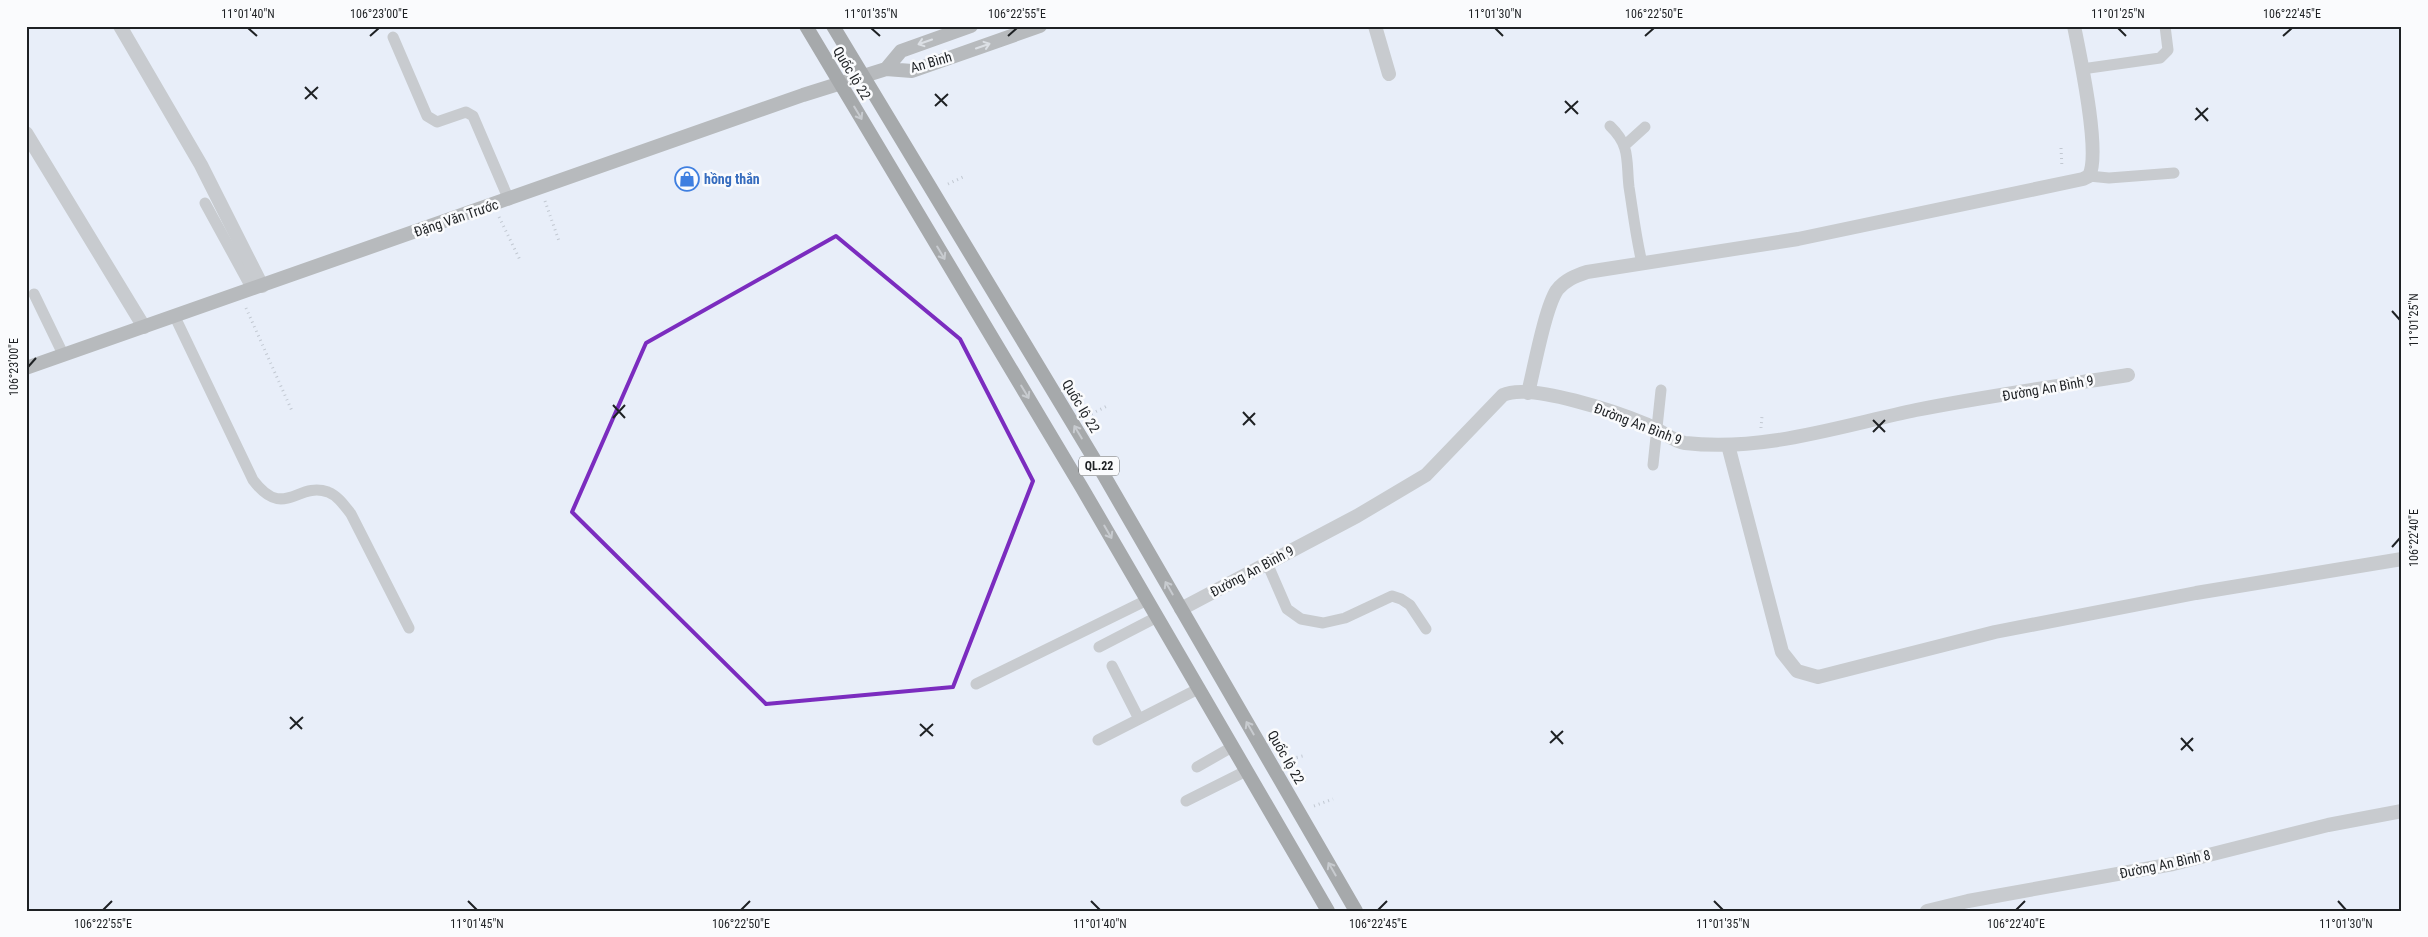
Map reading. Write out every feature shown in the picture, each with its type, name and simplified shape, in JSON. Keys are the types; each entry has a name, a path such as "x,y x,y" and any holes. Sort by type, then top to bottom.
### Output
{"highway":[{"name":"Quốc lộ 22","path":"806,26 1147,600 1328,911"},
{"name":"Quốc lộ 22","path":"833,26 1073,423 1356,911"}],"main road":[{"name":"An Bình","path":"886,69 901,51 971,26"},
{"name":"An Bình","path":"886,69 912,71 1040,26"},
{"name":"Đặng Văn Trước","path":"26,368 886,69"}],"street":[{"path":"120,26 201,165 251,289"},
{"path":"1375,26 1389,74"},
{"path":"1528,392 1551,304 1558,289 1572,277 1587,272 1807,237 2076,181 2089,176 2093,162 2082,69 2074,26"},
{"path":"26,133 144,327"},
{"name":"Đường An Bình 9","path":"1181,609 1357,516 1426,475 1503,395 1516,390 1581,402 1657,429 1683,443 1728,445 1773,442 1918,410 2128,375"},
{"path":"1728,445 1782,652 1797,671 1818,677 1995,632 2196,593 2402,559"},
{"name":"Đường An Bình 8","path":"1927,911 1968,901 2173,864 2328,825 2402,811"}],"lane":[{"path":"2082,69 2160,58 2168,50 2165,26"},
{"path":"393,38 427,116 436,122 466,112 473,116 509,200"},
{"path":"1610,126 1618,134 1628,159 1635,234 1642,263"},
{"path":"1624,146 1645,127"},
{"path":"2089,176 2109,178 2174,173"},
{"path":"205,203 251,289"},
{"path":"34,294 64,354"},
{"path":"175,316 253,480 268,496 280,500 315,491 327,492 339,500 351,514 409,628"},
{"path":"1653,465 1661,390"},
{"path":"1267,563 1287,609 1301,619 1323,623 1345,618 1392,596 1410,605 1426,629"},
{"path":"976,684 1147,600"},
{"path":"1100,647 1157,617"},
{"path":"1112,666 1139,719"},
{"path":"1098,740 1198,689"},
{"path":"1197,767 1232,747"},
{"path":"1186,801 1246,771"}],"path":[{"path":"540,189 559,241"},
{"path":"493,205 520,260"},
{"path":"251,289 292,411"},
{"path":"1073,423 1108,405"}],"highlighted area":[{"path":"836,236 960,339 1033,481 953,687 766,704 572,512 646,343"}],"place":[{"name":"hồng thắn","path":"687,179"}]}
